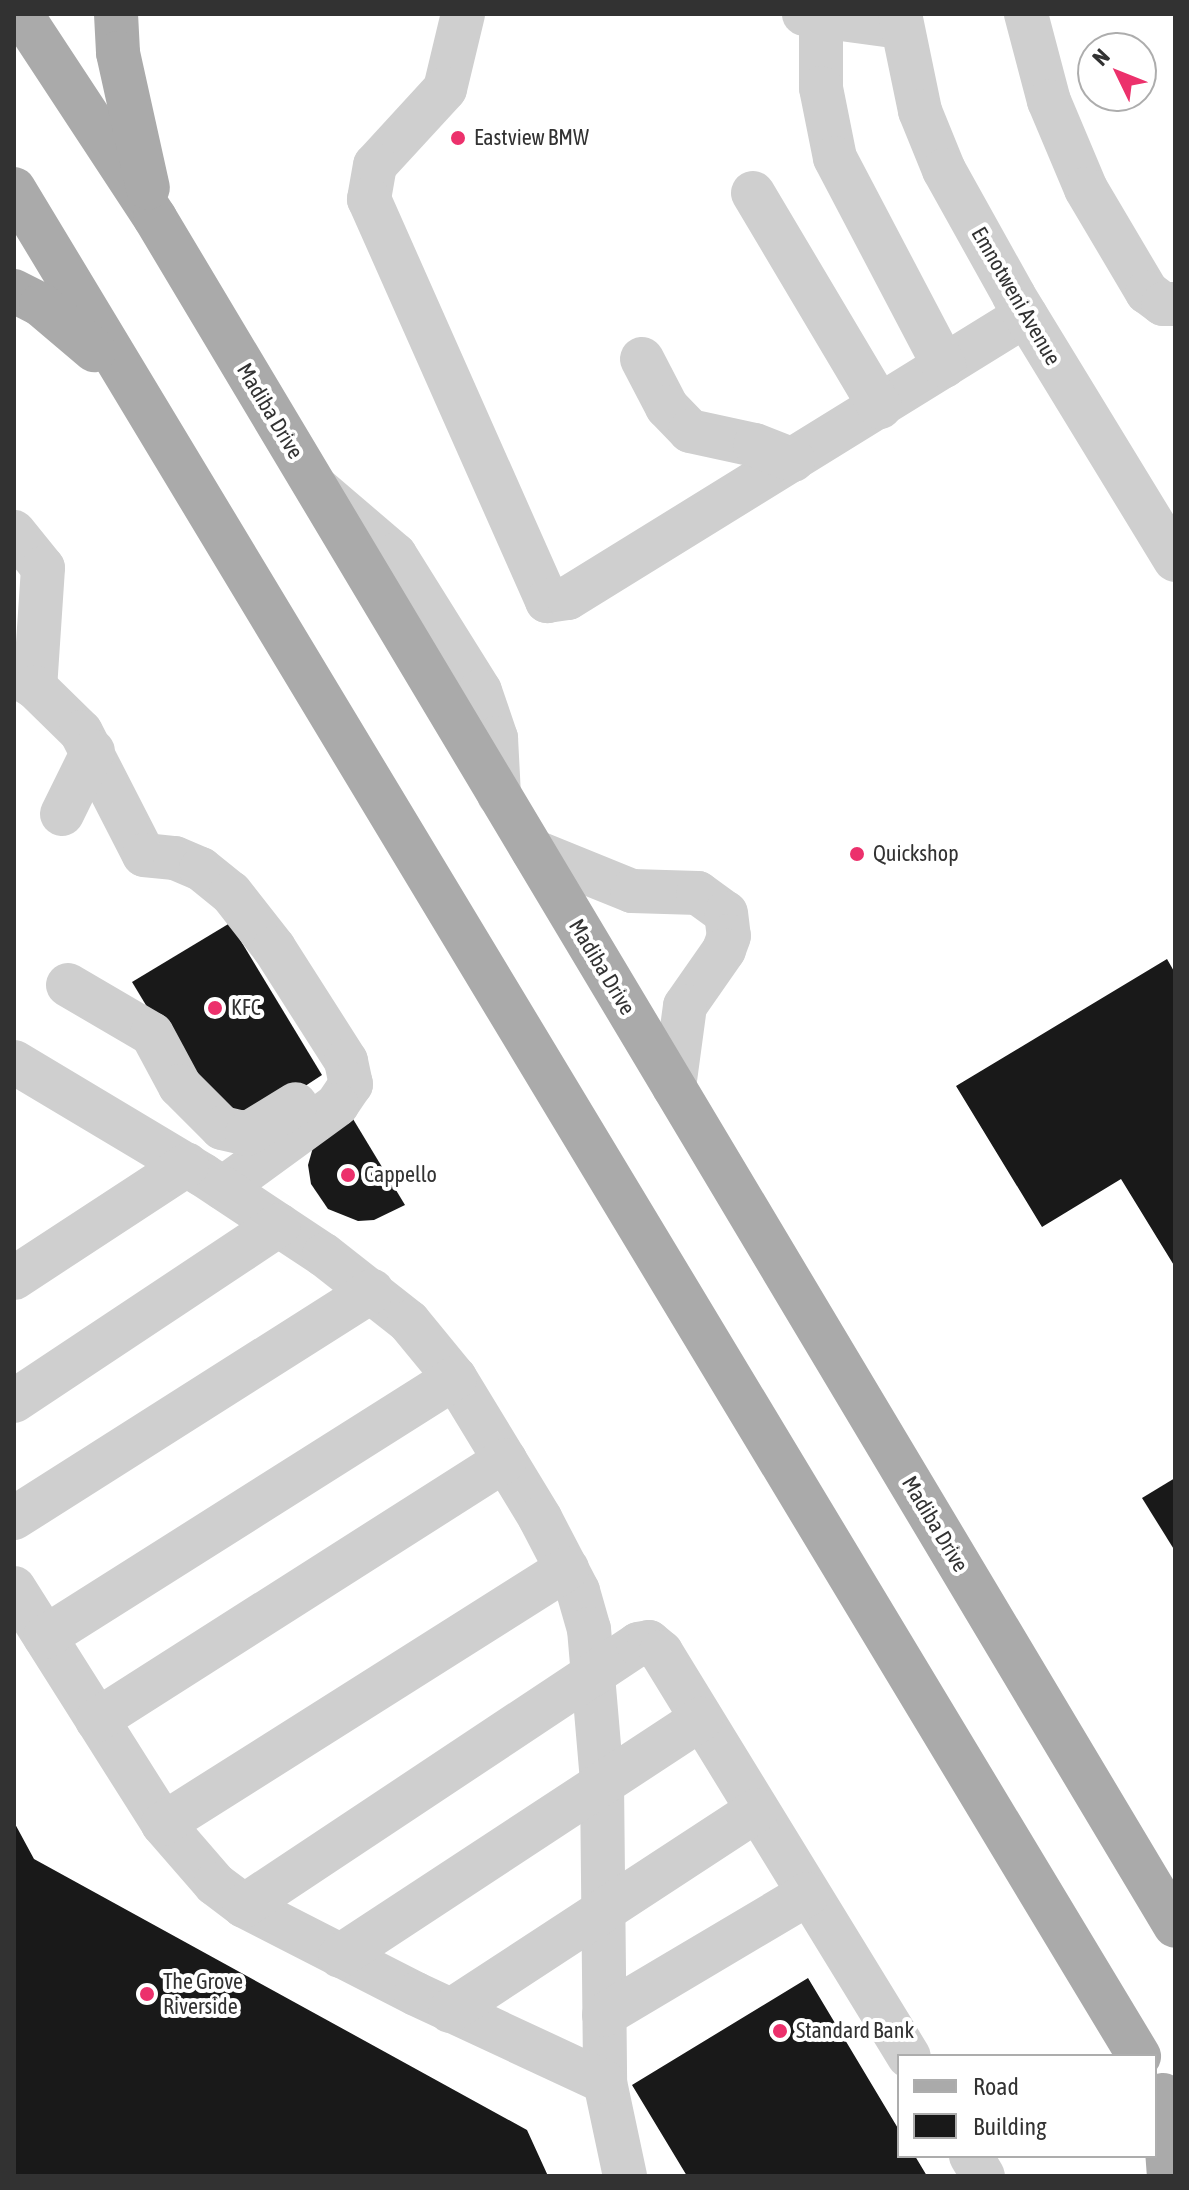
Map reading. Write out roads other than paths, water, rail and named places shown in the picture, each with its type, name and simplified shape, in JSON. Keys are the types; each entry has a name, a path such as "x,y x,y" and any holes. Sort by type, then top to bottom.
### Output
{"main road":[{"name":"Madiba Drive","path":"21,14 155,218 1175,1926"},
{"path":"116,14 118,53 155,218"},
{"path":"14,189 129,386 1138,2054"},
{"path":"14,291 66,324 129,386"},
{"path":"1164,2097 1169,2176"}],"street":[{"path":"463,14 445,89 375,165 369,199 537,587 547,601 568,598 1026,315"},
{"path":"1026,14 1049,101 1086,189 1147,292 1163,304 1175,304"},
{"path":"901,20 813,15 821,88 835,158 944,366"},
{"name":"Emnotweni Avenue","path":"901,20 920,111 944,170 1026,315 1175,560"},
{"path":"753,193 880,407"},
{"path":"642,359 667,407 690,431 755,445 793,460"},
{"path":"14,532 43,568 24,681 93,751 144,855 175,858 201,869 231,893 274,948 346,1061 351,1084 337,1105 223,1188"},
{"path":"62,814 93,751"},
{"path":"533,851 632,891 698,893 726,913 729,936 724,950 685,1006 674,1087"},
{"path":"68,985 152,1034 193,1102 215,1124 234,1133 247,1134 276,1120 346,1061"},
{"path":"14,1062 223,1188 372,1291 409,1322 455,1378 567,1569 589,1629 594,1673 602,1782 605,2082 625,2176"},
{"path":"14,1278 187,1165"},
{"path":"14,1401 279,1225"},
{"path":"14,1518 372,1291"},
{"path":"45,1637 455,1378"},
{"path":"97,1720 505,1460"},
{"path":"163,1824 567,1569"},
{"path":"14,1588 163,1824 195,1863 244,1906 450,2011 605,2082"},
{"path":"244,1906 594,1673 649,1642 661,1652 908,2054"},
{"path":"340,1956 701,1719"},
{"path":"450,2011 602,1907 757,1810"},
{"path":"604,2015 808,1894"},
{"path":"972,2158 983,2176"}],"place":[{"name":"Eastview BMW","path":"458,138"},
{"name":"Quickshop","path":"857,854"},
{"name":"KFC","path":"215,1008"},
{"name":"Cappello","path":"348,1175"},
{"name":"The Grove Riverside","path":"147,1994"},
{"name":"Standard Bank","path":"780,2031"}]}
